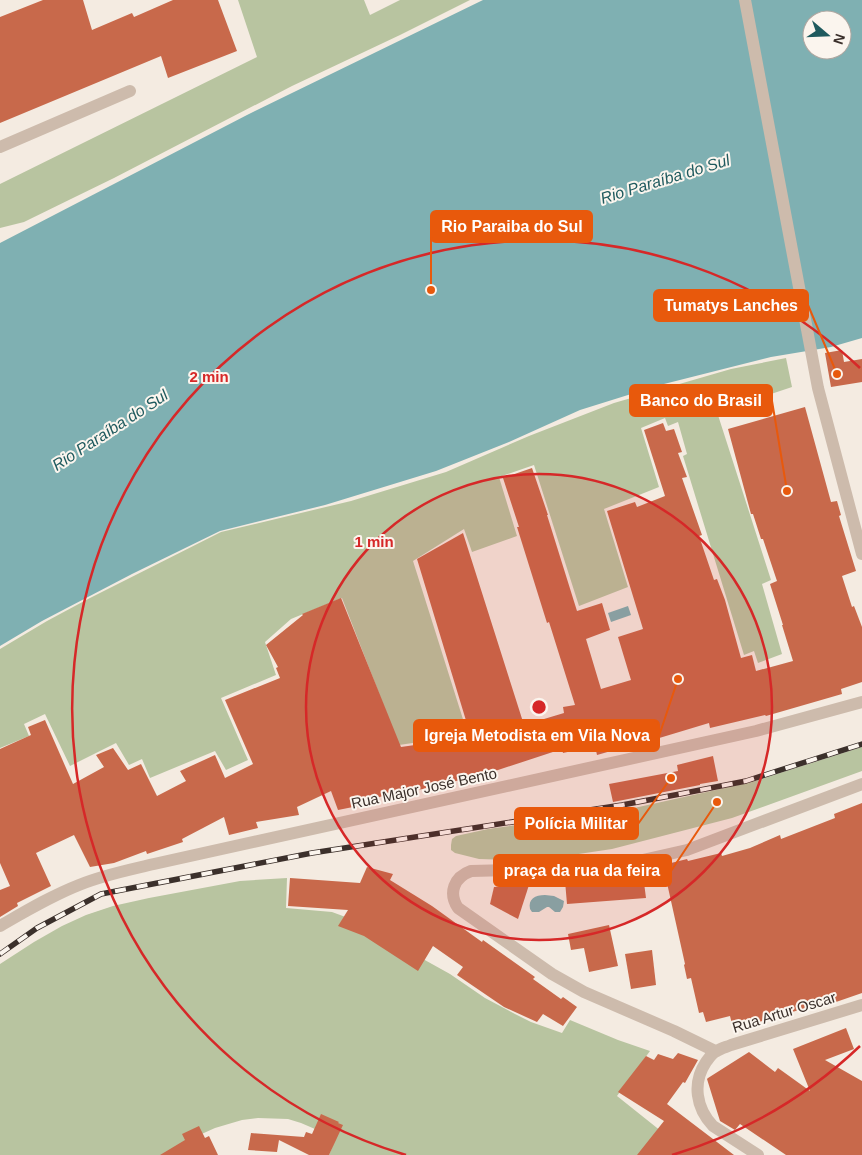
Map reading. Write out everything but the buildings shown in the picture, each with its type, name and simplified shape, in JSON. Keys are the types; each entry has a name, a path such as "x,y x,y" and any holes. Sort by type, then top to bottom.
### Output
{"street":[{"path":"745,0 818,388 862,554"},
{"path":"0,147 130,91"},
{"name":"Rua Major José Bento","path":"0,926 54,896 81,884 112,874 756,731 862,702"},
{"path":"758,1155 714,1126 708,1121 702,1111 697,1090 699,1074 715,1051 584,992 552,974 458,908 453,894 456,881 467,872 594,868 625,864 687,850 862,784"},
{"name":"Rua Artur Oscar","path":"715,1051 862,1005"}],"green space":[{"path":"238,0 364,0 370,15 400,0 470,0 292,86 24,222 0,228 0,184 257,57"},
{"path":"786,358 792,387 717,412 771,580 762,584 782,654 758,663 754,651 744,655 683,456 687,454 678,422 668,426 665,418 641,428 659,487 604,509 628,587 579,606 534,465 499,477 517,536 472,552 464,529 413,561 468,735 399,745 342,598 291,619 265,642 276,675 221,698 248,760 226,770 215,751 150,778 142,759 129,765 116,743 70,766 45,714 24,724 29,736 0,748 0,649 88,599 221,532 351,501 446,472 529,436 614,403 731,369"},
{"path":"862,747 862,771 732,818 612,849 572,855 511,860 479,859 455,853 451,850 452,839 456,836 488,829 625,810 752,782"},
{"path":"287,878 286,908 332,912 351,919 450,974 485,998 531,1022 562,1033 570,1020 650,1051 617,1096 691,1155 329,1155 336,1138 288,1119 258,1118 242,1120 215,1128 195,1137 169,1155 0,1155 0,964 62,926 113,906 240,881"}],"water":[{"name":"Rio Paraíba do Sul","path":"483,0 862,0 862,338 831,347 771,357 660,385 580,410 509,442 436,471 325,505 220,531 42,621 0,646 0,243 247,115"},
{"path":"628,606 631,615 611,622 608,613"},
{"path":"545,895 554,896 564,901 560,912 555,912 547,907 539,912 532,912 530,909 531,900"}],"railway":[{"path":"0,954 37,928 101,894 312,853 622,805 746,781 862,744"}],"place":[{"name":"Rio Paraiba do Sul","path":"431,290"},
{"name":"Tumatys Lanches","path":"837,374"},
{"name":"Banco do Brasil","path":"787,491"},
{"name":"Igreja Metodista em Vila Nova","path":"678,679"},
{"name":"Polícia Militar","path":"671,778"},
{"name":"praça da rua da feira","path":"717,802"}]}
